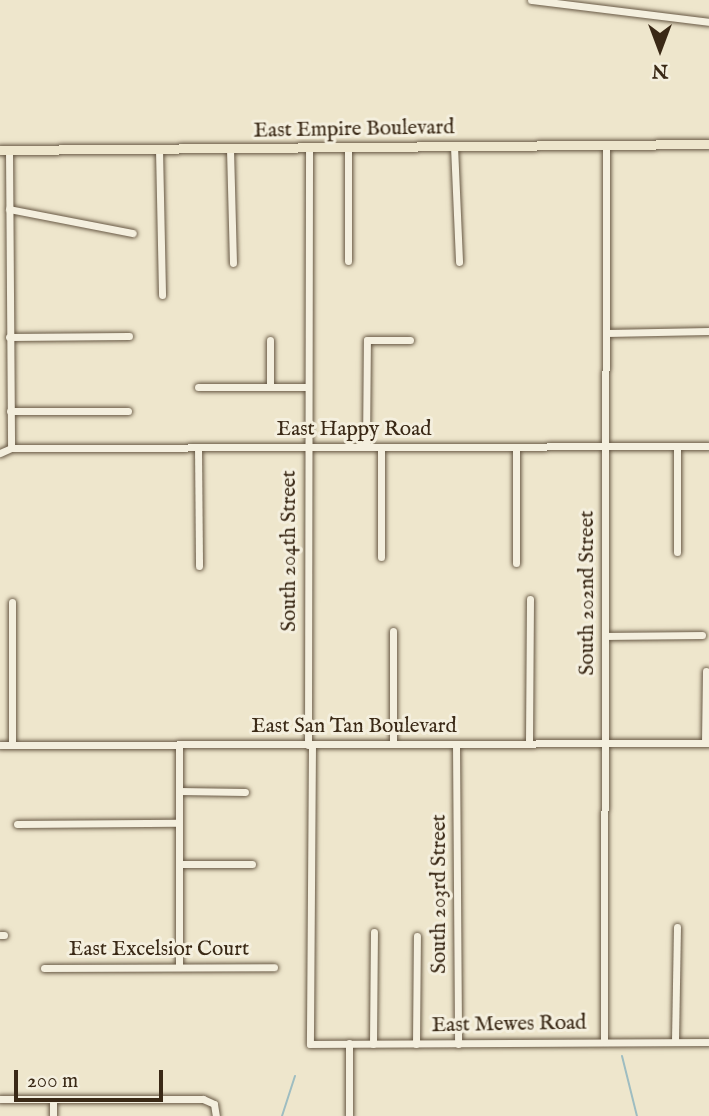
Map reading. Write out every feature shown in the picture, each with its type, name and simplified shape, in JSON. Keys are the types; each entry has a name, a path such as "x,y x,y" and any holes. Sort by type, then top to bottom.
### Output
{"main road":[{"name":"East Empire Boulevard","path":"5,150 709,144"}],"street":[{"path":"531,0 709,22"},
{"name":"South 202nd Street","path":"604,1041 606,145"},
{"path":"454,146 459,262"},
{"name":"South 204th Street","path":"309,148 307,447 310,1044"},
{"path":"348,148 348,261"},
{"path":"159,149 162,295"},
{"path":"230,149 233,263"},
{"path":"5,150 9,209 11,448"},
{"path":"9,209 134,233"},
{"path":"606,333 709,331"},
{"path":"9,337 129,336"},
{"path":"270,340 270,387"},
{"path":"366,447 367,340 410,340"},
{"path":"198,387 307,387"},
{"path":"10,411 128,411"},
{"name":"East Happy Road","path":"0,453 11,448 709,446"},
{"path":"198,447 199,566"},
{"path":"381,447 381,557"},
{"path":"677,447 677,552"},
{"path":"516,448 516,563"},
{"path":"529,744 530,599"},
{"path":"12,602 12,745"},
{"path":"393,631 393,744"},
{"path":"606,636 702,635"},
{"path":"706,671 707,743"},
{"name":"East San Tan Boulevard","path":"0,745 707,743"},
{"name":"South 203rd Street","path":"456,744 458,1044"},
{"path":"179,746 179,967"},
{"path":"180,791 245,792"},
{"path":"17,824 179,823"},
{"path":"179,864 252,864"},
{"path":"675,1041 677,927"},
{"path":"373,1044 374,932"},
{"path":"416,1044 417,936"},
{"name":"East Excelsior Court","path":"44,968 274,967"},
{"name":"East Mewes Road","path":"310,1044 709,1042"},
{"path":"349,1043 349,1116"},
{"path":"0,1099 203,1099 214,1104 216,1116"},
{"path":"52,1099 53,1116"}],"waterway":[{"path":"622,1056 637,1116"},
{"path":"282,1116 295,1076"}]}
